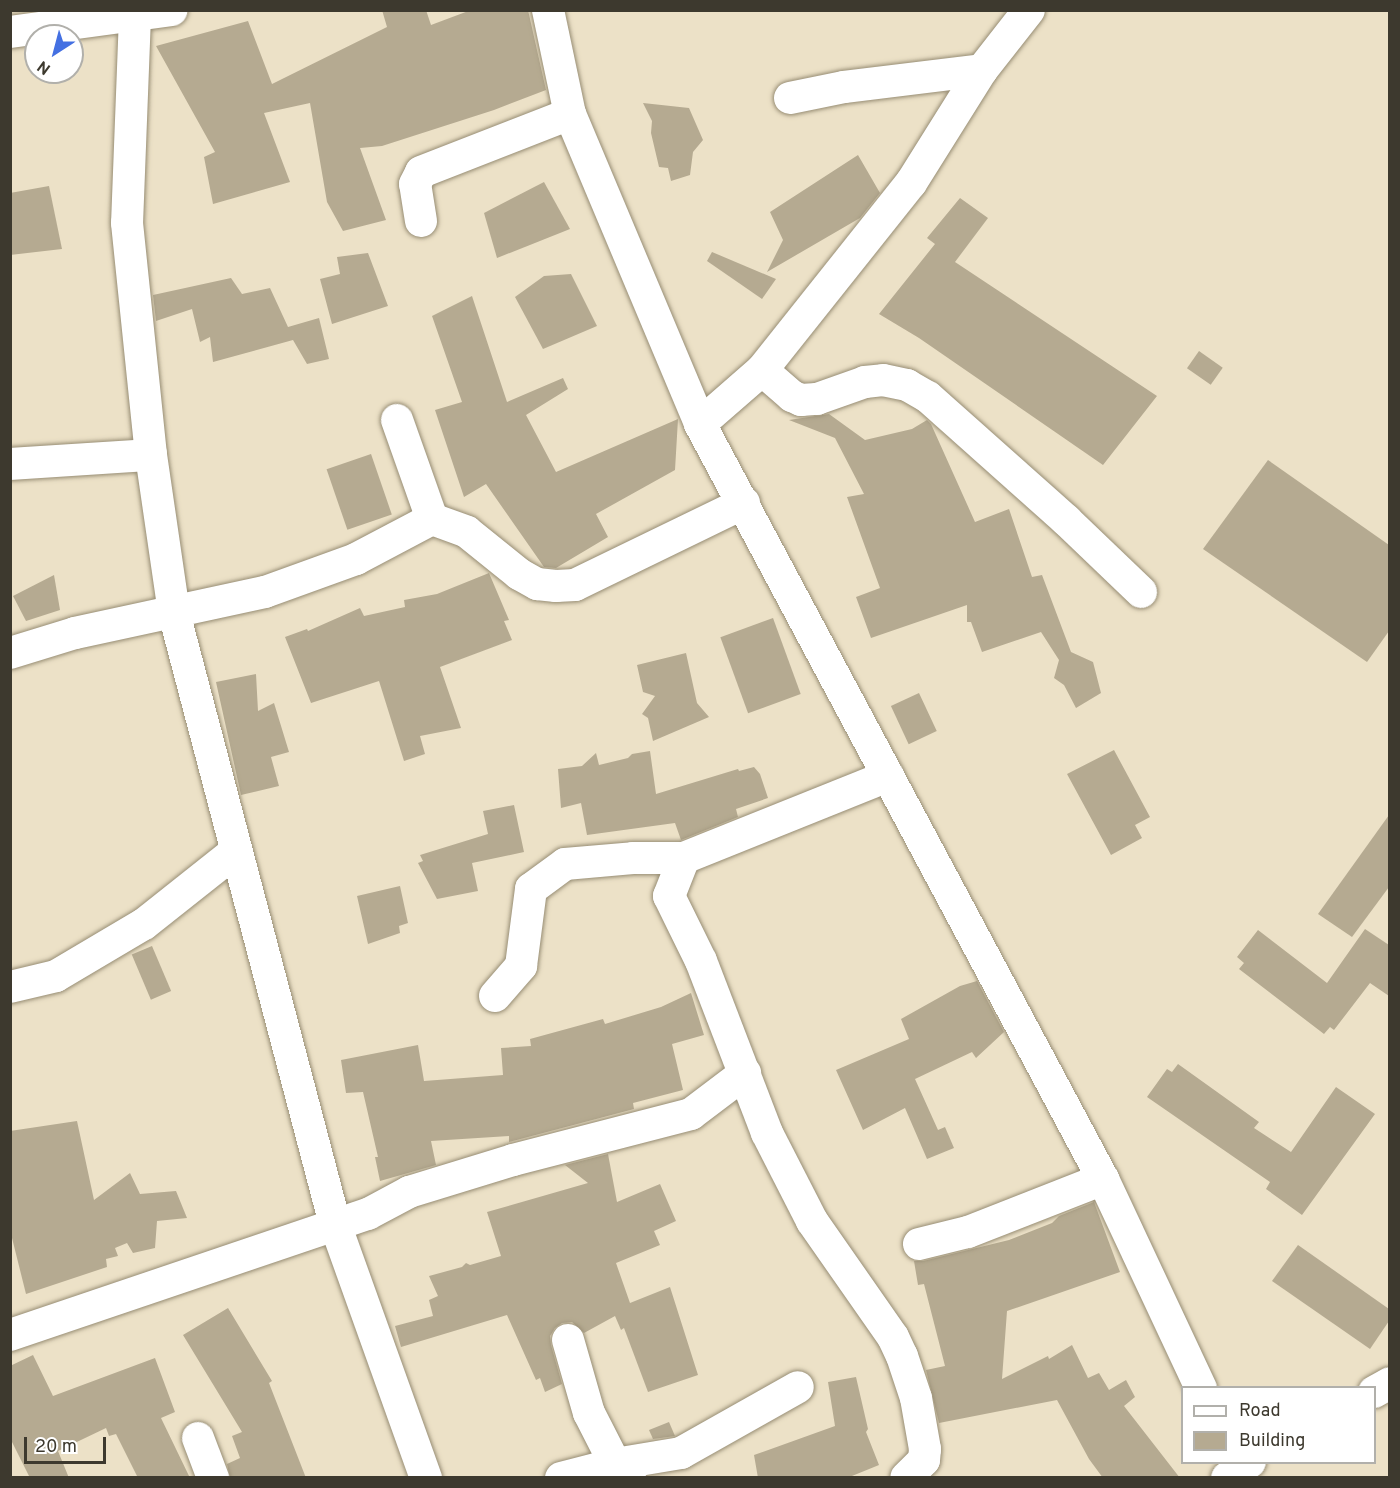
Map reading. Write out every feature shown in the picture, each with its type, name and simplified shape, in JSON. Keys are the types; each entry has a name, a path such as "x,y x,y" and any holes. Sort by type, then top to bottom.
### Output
{"street":[{"path":"10,32 103,15 135,16 172,10"},
{"path":"548,10 570,114 700,424 1103,1179 1200,1386"},
{"path":"700,424 762,370 911,183 982,70 1029,10"},
{"path":"135,16 128,224 151,455 174,613 335,1224 426,1478"},
{"path":"790,98 844,87 982,70"},
{"path":"421,221 414,184 421,171 570,114"},
{"path":"762,370 792,396 801,400 817,399 865,381 883,380 914,389 928,397 1058,513 1142,592"},
{"path":"397,420 432,519"},
{"path":"10,464 151,455"},
{"path":"10,653 75,633 265,592 357,559 432,519 467,532 537,584 556,586 575,585 744,503"},
{"path":"495,996 521,966 531,890 565,864 633,858 684,858 888,776"},
{"path":"10,987 56,976 144,924 236,851"},
{"path":"684,858 669,896 701,961 745,1072 766,1133 812,1221 903,1356 916,1398 925,1449 924,1461 906,1478"},
{"path":"10,1335 368,1214 409,1192 502,1163 691,1114 745,1072"},
{"path":"919,1244 968,1232 1103,1179"},
{"path":"568,1340 589,1413 615,1464"},
{"path":"1376,1391 1389,1383"},
{"path":"561,1478 615,1464 681,1453 798,1387"},
{"path":"198,1438 213,1478"},
{"path":"615,1464 632,1465 655,1478"}],"building":[{"path":"382,10 426,10 431,25 471,10 528,10 546,90 494,110 382,146 360,148 386,220 343,231 327,202 310,103 264,113 290,182 213,204 204,157 215,152 156,46 248,21 272,84 387,27"},
{"path":"643,103 689,108 703,140 693,152 690,175 671,181 668,168 659,167 651,133 652,121"},
{"path":"858,155 880,193 860,218 767,272 783,240 770,212"},
{"path":"544,182 570,229 497,258 484,213"},
{"path":"49,186 62,249 10,255 10,193"},
{"path":"960,198 988,218 955,262 1157,396 1103,465 919,338 879,314 935,244 927,238"},
{"path":"712,252 776,279 762,299 707,261"},
{"path":"368,253 388,306 332,324 320,279 340,274 337,257"},
{"path":"571,274 597,326 543,349 515,297 544,276"},
{"path":"231,278 242,294 270,288 288,327 319,318 329,359 307,364 293,340 213,362 210,337 200,342 192,309 156,321 153,295"},
{"path":"472,296 507,402 563,378 568,389 526,415 556,472 678,419 675,470 596,514 608,537 556,568 544,567 486,484 464,497 435,410 462,402 432,316"},
{"path":"1199,351 1223,368 1211,385 1187,368"},
{"path":"829,414 865,440 912,429 927,420 931,424 975,522 1009,509 1032,577 1042,575 1071,652 1093,662 1101,693 1076,708 1064,685 1054,678 1059,660 1041,632 982,652 971,622 967,622 967,605 871,638 856,597 880,588 847,497 864,494 835,438 789,420"},
{"path":"371,454 392,515 347,530 327,469"},
{"path":"1268,460 1389,545 1389,631 1367,662 1203,549"},
{"path":"489,573 509,620 504,621 512,640 440,667 461,728 420,736 425,754 404,761 379,681 311,703 285,637 307,629 308,631 360,608 364,616 405,607 404,600 437,594"},
{"path":"54,575 60,610 26,621 13,596"},
{"path":"773,618 801,694 748,713 720,637"},
{"path":"686,653 697,703 709,717 653,741 648,718 642,714 655,696 643,692 637,665"},
{"path":"256,674 258,711 274,703 289,752 271,757 279,786 241,795 216,682"},
{"path":"919,693 937,731 909,744 891,706"},
{"path":"1114,750 1150,817 1135,825 1142,838 1111,855 1067,774"},
{"path":"650,751 656,794 738,769 739,771 754,767 760,774 768,798 736,809 738,817 681,840 675,823 587,835 581,803 561,808 558,769 582,766 596,753 599,765 628,758 632,754"},
{"path":"514,805 524,852 472,863 478,891 437,899 418,863 423,861 420,855 488,834 483,811"},
{"path":"1389,815 1389,887 1352,937 1318,914"},
{"path":"400,886 408,923 399,926 400,933 368,944 357,896"},
{"path":"1365,929 1389,945 1389,996 1370,983 1334,1030 1330,1027 1324,1034 1239,969 1244,963 1237,957 1258,930 1327,983"},
{"path":"152,946 171,991 151,1000 132,955"},
{"path":"977,981 1004,1032 976,1058 972,1052 915,1079 938,1130 945,1127 954,1148 927,1159 905,1108 863,1130 836,1070 909,1039 901,1019 960,986"},
{"path":"691,993 704,1035 672,1044 683,1090 633,1103 634,1109 509,1142 509,1136 431,1141 436,1165 380,1181 375,1157 378,1157 363,1092 346,1093 341,1060 418,1045 424,1081 503,1075 501,1048 531,1046 530,1039 603,1019 605,1024 661,1007"},
{"path":"1178,1064 1259,1122 1254,1128 1291,1152 1336,1087 1375,1114 1302,1215 1266,1189 1270,1182 1147,1097 1167,1069 1172,1072"},
{"path":"77,1121 94,1200 130,1173 140,1194 176,1191 187,1218 157,1221 155,1248 133,1253 127,1243 115,1248 118,1256 106,1259 107,1267 26,1294 10,1230 10,1131"},
{"path":"608,1154 617,1202 660,1184 676,1221 654,1231 660,1245 616,1263 630,1303 670,1287 698,1375 648,1392 624,1328 621,1330 615,1316 584,1333 572,1322 562,1323 555,1328 550,1336 551,1345 562,1384 545,1392 540,1378 536,1380 507,1315 401,1347 395,1326 433,1316 429,1300 438,1296 429,1276 462,1267 466,1263 470,1265 501,1256 487,1212 588,1183 565,1165"},
{"path":"1094,1202 1120,1272 1007,1311 1002,1379 1048,1356 1049,1359 1072,1345 1088,1378 1099,1373 1109,1390 1126,1380 1135,1397 1124,1406 1180,1478 1103,1478 1089,1459 1057,1400 939,1423 926,1370 945,1366 924,1284 918,1285 914,1261 923,1261 1009,1240 1052,1223 1059,1216"},
{"path":"1298,1245 1389,1309 1389,1321 1370,1349 1272,1281"},
{"path":"228,1308 272,1381 269,1383 306,1478 230,1478 227,1464 240,1458 232,1436 242,1432 183,1335"},
{"path":"33,1355 53,1396 155,1358 175,1412 161,1418 190,1478 138,1478 116,1434 109,1436 106,1428 58,1451 69,1478 30,1478 10,1438 10,1366"},
{"path":"856,1377 868,1429 866,1432 879,1465 847,1478 758,1478 754,1455 835,1426 828,1382"},
{"path":"669,1422 675,1436 653,1439 649,1430"}]}
